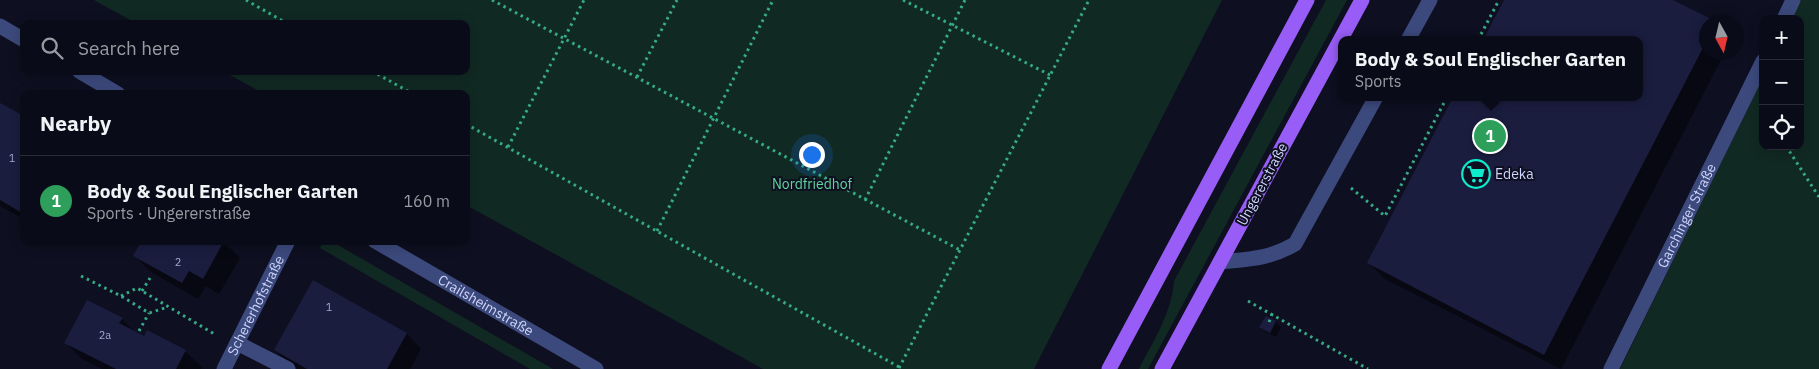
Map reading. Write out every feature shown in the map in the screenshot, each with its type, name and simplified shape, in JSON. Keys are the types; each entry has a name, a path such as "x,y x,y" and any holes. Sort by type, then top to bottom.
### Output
{"main road":[{"path":"1109,369 1307,0"},
{"name":"Ungererstraße","path":"1342,36 1362,0"},
{"name":"Ungererstraße","path":"1162,369 1338,44"}],"street":[{"path":"1410,36 1430,0"},
{"path":"1786,15 1793,0"},
{"path":"0,26 20,38"},
{"name":"Garchinger Straße","path":"1611,369 1759,69"},
{"path":"86,75 111,90"},
{"path":"1220,262 1253,259 1279,253 1295,244 1374,101"},
{"name":"Schererhofstraße","path":"224,369 286,245"},
{"name":"Crailsheimstraße","path":"382,245 596,369"},
{"path":"238,343 288,369"}],"path":[{"path":"246,0 281,20"},
{"path":"254,5 257,0"},
{"path":"492,0 960,250"},
{"path":"508,147 584,0"},
{"path":"637,78 676,0"},
{"path":"657,231 773,0"},
{"path":"903,0 1050,75"},
{"path":"865,200 965,0"},
{"path":"470,126 899,368 1089,0"},
{"path":"1480,36 1498,0"},
{"path":"379,75 405,90"},
{"path":"1351,188 1385,216 1445,101"},
{"path":"1789,150 1819,197"},
{"path":"81,276 121,296 149,313"},
{"path":"142,291 150,278"},
{"path":"121,296 137,288 220,337"},
{"path":"1248,301 1368,369"},
{"path":"140,330 149,313 169,307"},
{"path":"1269,322 1272,314"}],"green space":[{"name":"Nordfriedhof","path":"94,0 1222,0 1034,369 763,369 470,207 470,90 257,90 230,75 470,75 470,20 130,20"},
{"path":"1326,0 1347,0 1148,369 1139,369 1166,316 1174,281"},
{"path":"1794,0 1819,0 1819,369 1620,369 1759,82 1759,150 1804,150 1804,15 1788,15"},
{"path":"322,245 338,245 553,369 530,369 320,248"}],"building":[{"path":"1504,0 1673,0 1703,15 1699,15 1699,56 1544,355 1367,263 1451,101 1643,101 1643,36 1485,36"},
{"path":"0,103 20,114 20,212 0,200"},
{"path":"139,245 222,245 203,279 189,271 182,283 133,256"},
{"path":"313,280 407,333 387,369 307,369 274,350"},
{"path":"87,300 123,318 119,323 144,336 147,330 186,350 176,369 116,369 64,343"},
{"path":"1266,316 1276,321 1270,333 1259,327"}],"place":[{"name":"Body & Soul Englischer Garten","path":"1490,136"},
{"name":"Edeka","path":"1476,174"}]}
